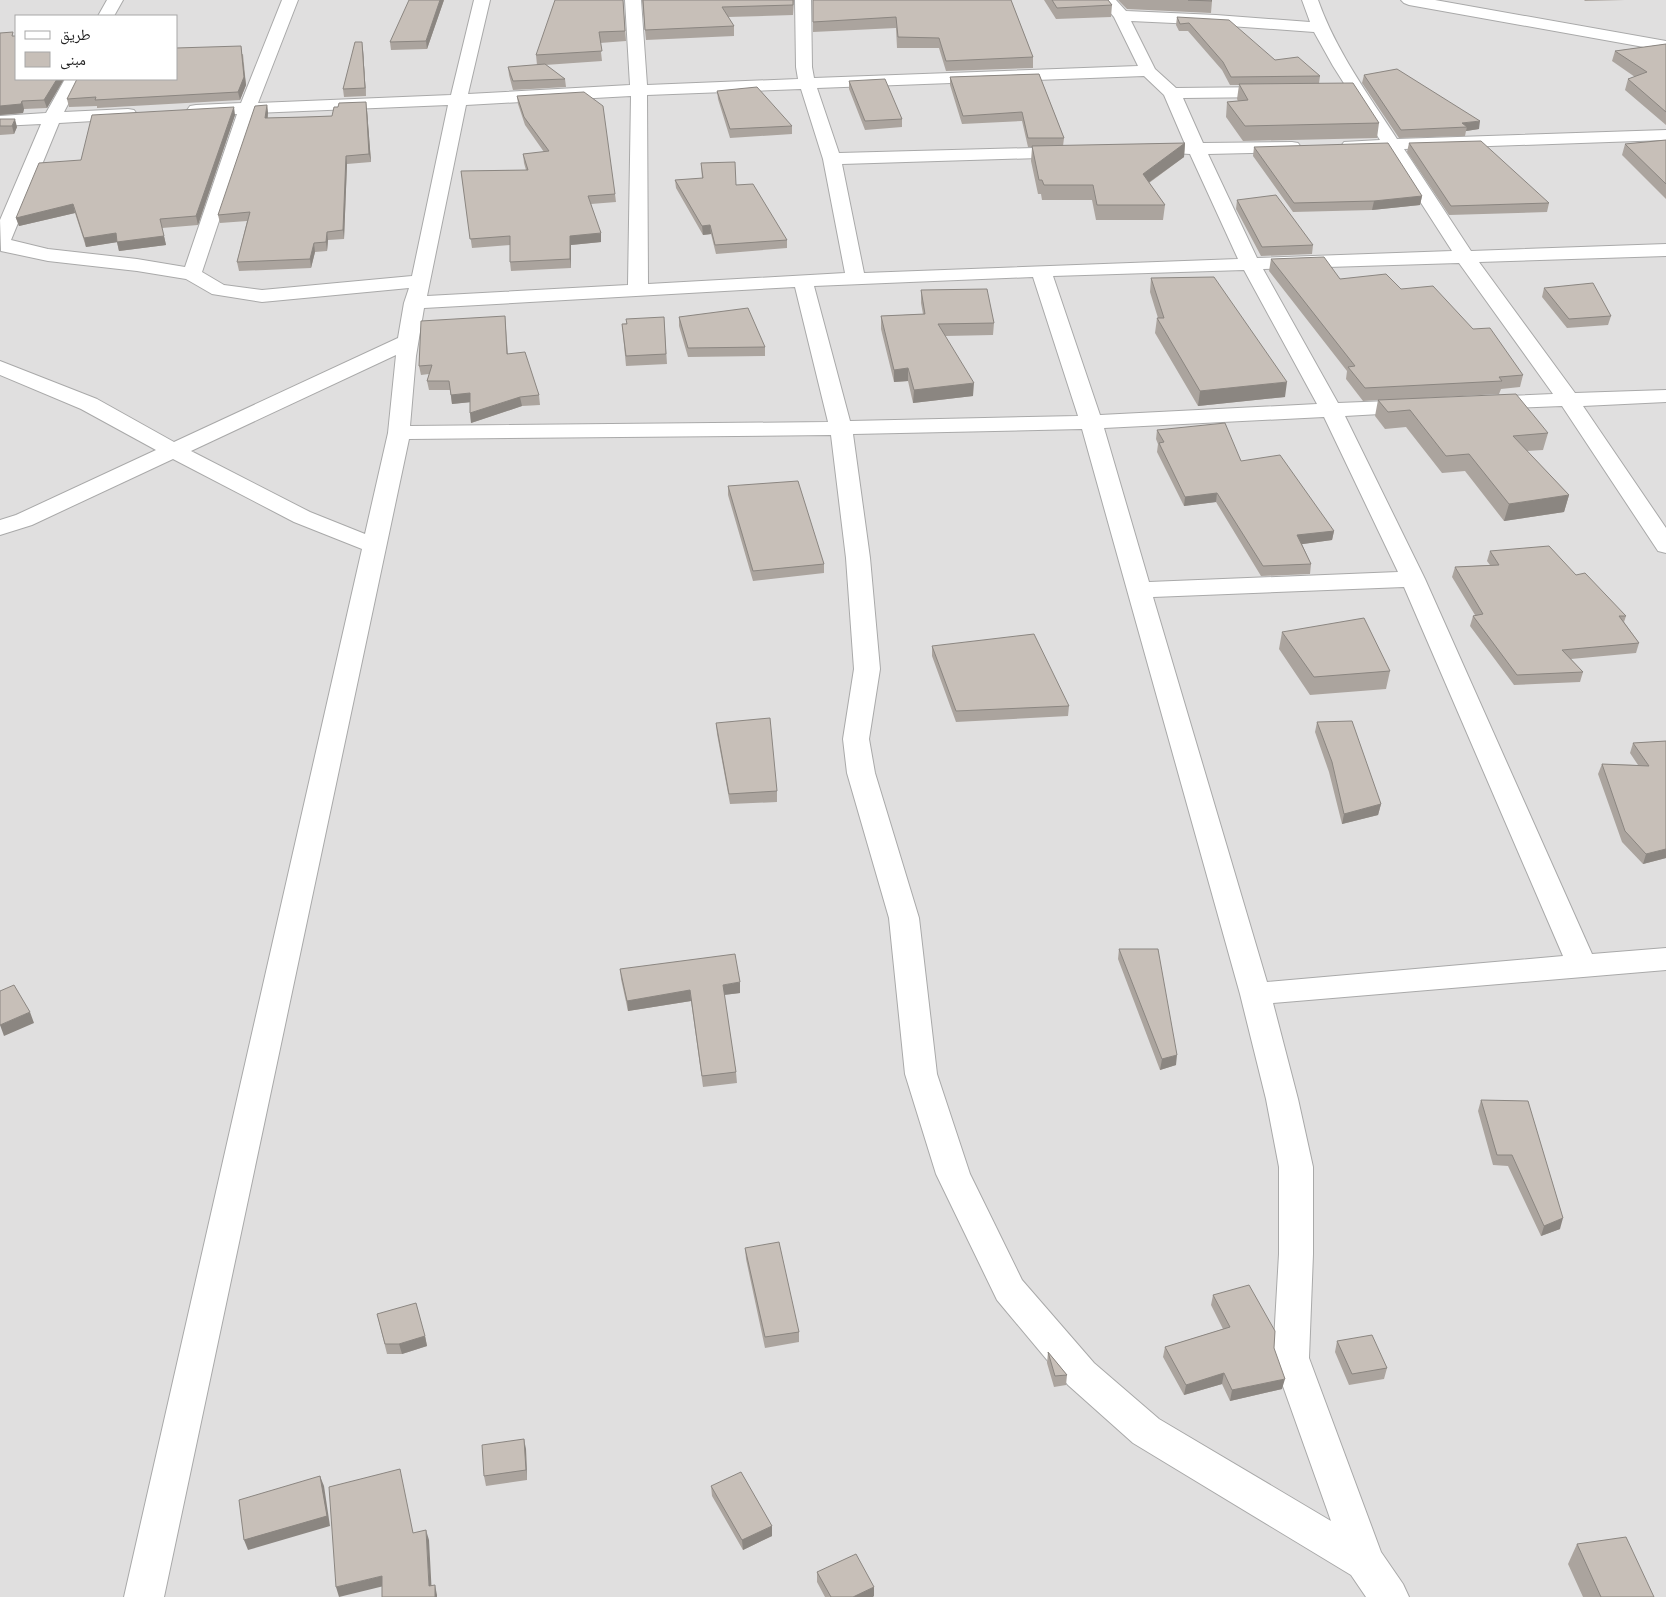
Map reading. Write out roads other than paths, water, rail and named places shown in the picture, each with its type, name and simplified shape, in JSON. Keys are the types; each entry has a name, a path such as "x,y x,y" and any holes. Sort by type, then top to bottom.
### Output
{"street":[{"path":"107,15 115,0"},
{"path":"192,274 248,107 290,0"},
{"path":"144,1597 399,433 407,342 414,303 421,280 458,100 482,0"},
{"path":"632,0 639,90 638,290"},
{"path":"803,0 804,67 807,83 832,159 856,279"},
{"path":"1108,0 1120,16 1148,71 1172,93 1250,264 1331,410 1412,579 1582,965"},
{"path":"1310,0 1320,28 1341,66 1465,257 1568,399 1666,546"},
{"path":"1409,0 1666,46"},
{"path":"1120,16 1216,20 1320,28"},
{"path":"180,111 807,83 1148,71"},
{"path":"72,80 52,118 1,242 8,247 48,255 137,265 192,274 219,290 262,296 421,280"},
{"path":"1339,91 1359,91"},
{"path":"1172,93 1290,92"},
{"path":"0,122 140,113"},
{"path":"1334,146 1666,135"},
{"path":"1166,149 1304,146"},
{"path":"832,159 1088,152"},
{"path":"414,303 803,281 1666,250"},
{"path":"1041,271 1090,422 1139,590 1255,994 1282,1099 1296,1167 1296,1254 1291,1358 1365,1562 1389,1597"},
{"path":"803,281 842,428 858,558 866,669 856,739 860,765 904,918 921,1074 953,1174 1009,1290 1081,1374 1146,1431 1365,1562"},
{"path":"0,528 24,520 407,342"},
{"path":"0,367 89,404 174,451 302,516 374,546"},
{"path":"1469,403 1666,396"},
{"path":"399,433 842,428 1090,422 1440,405"},
{"path":"1139,590 1412,579"},
{"path":"1255,994 1666,959"}]}
